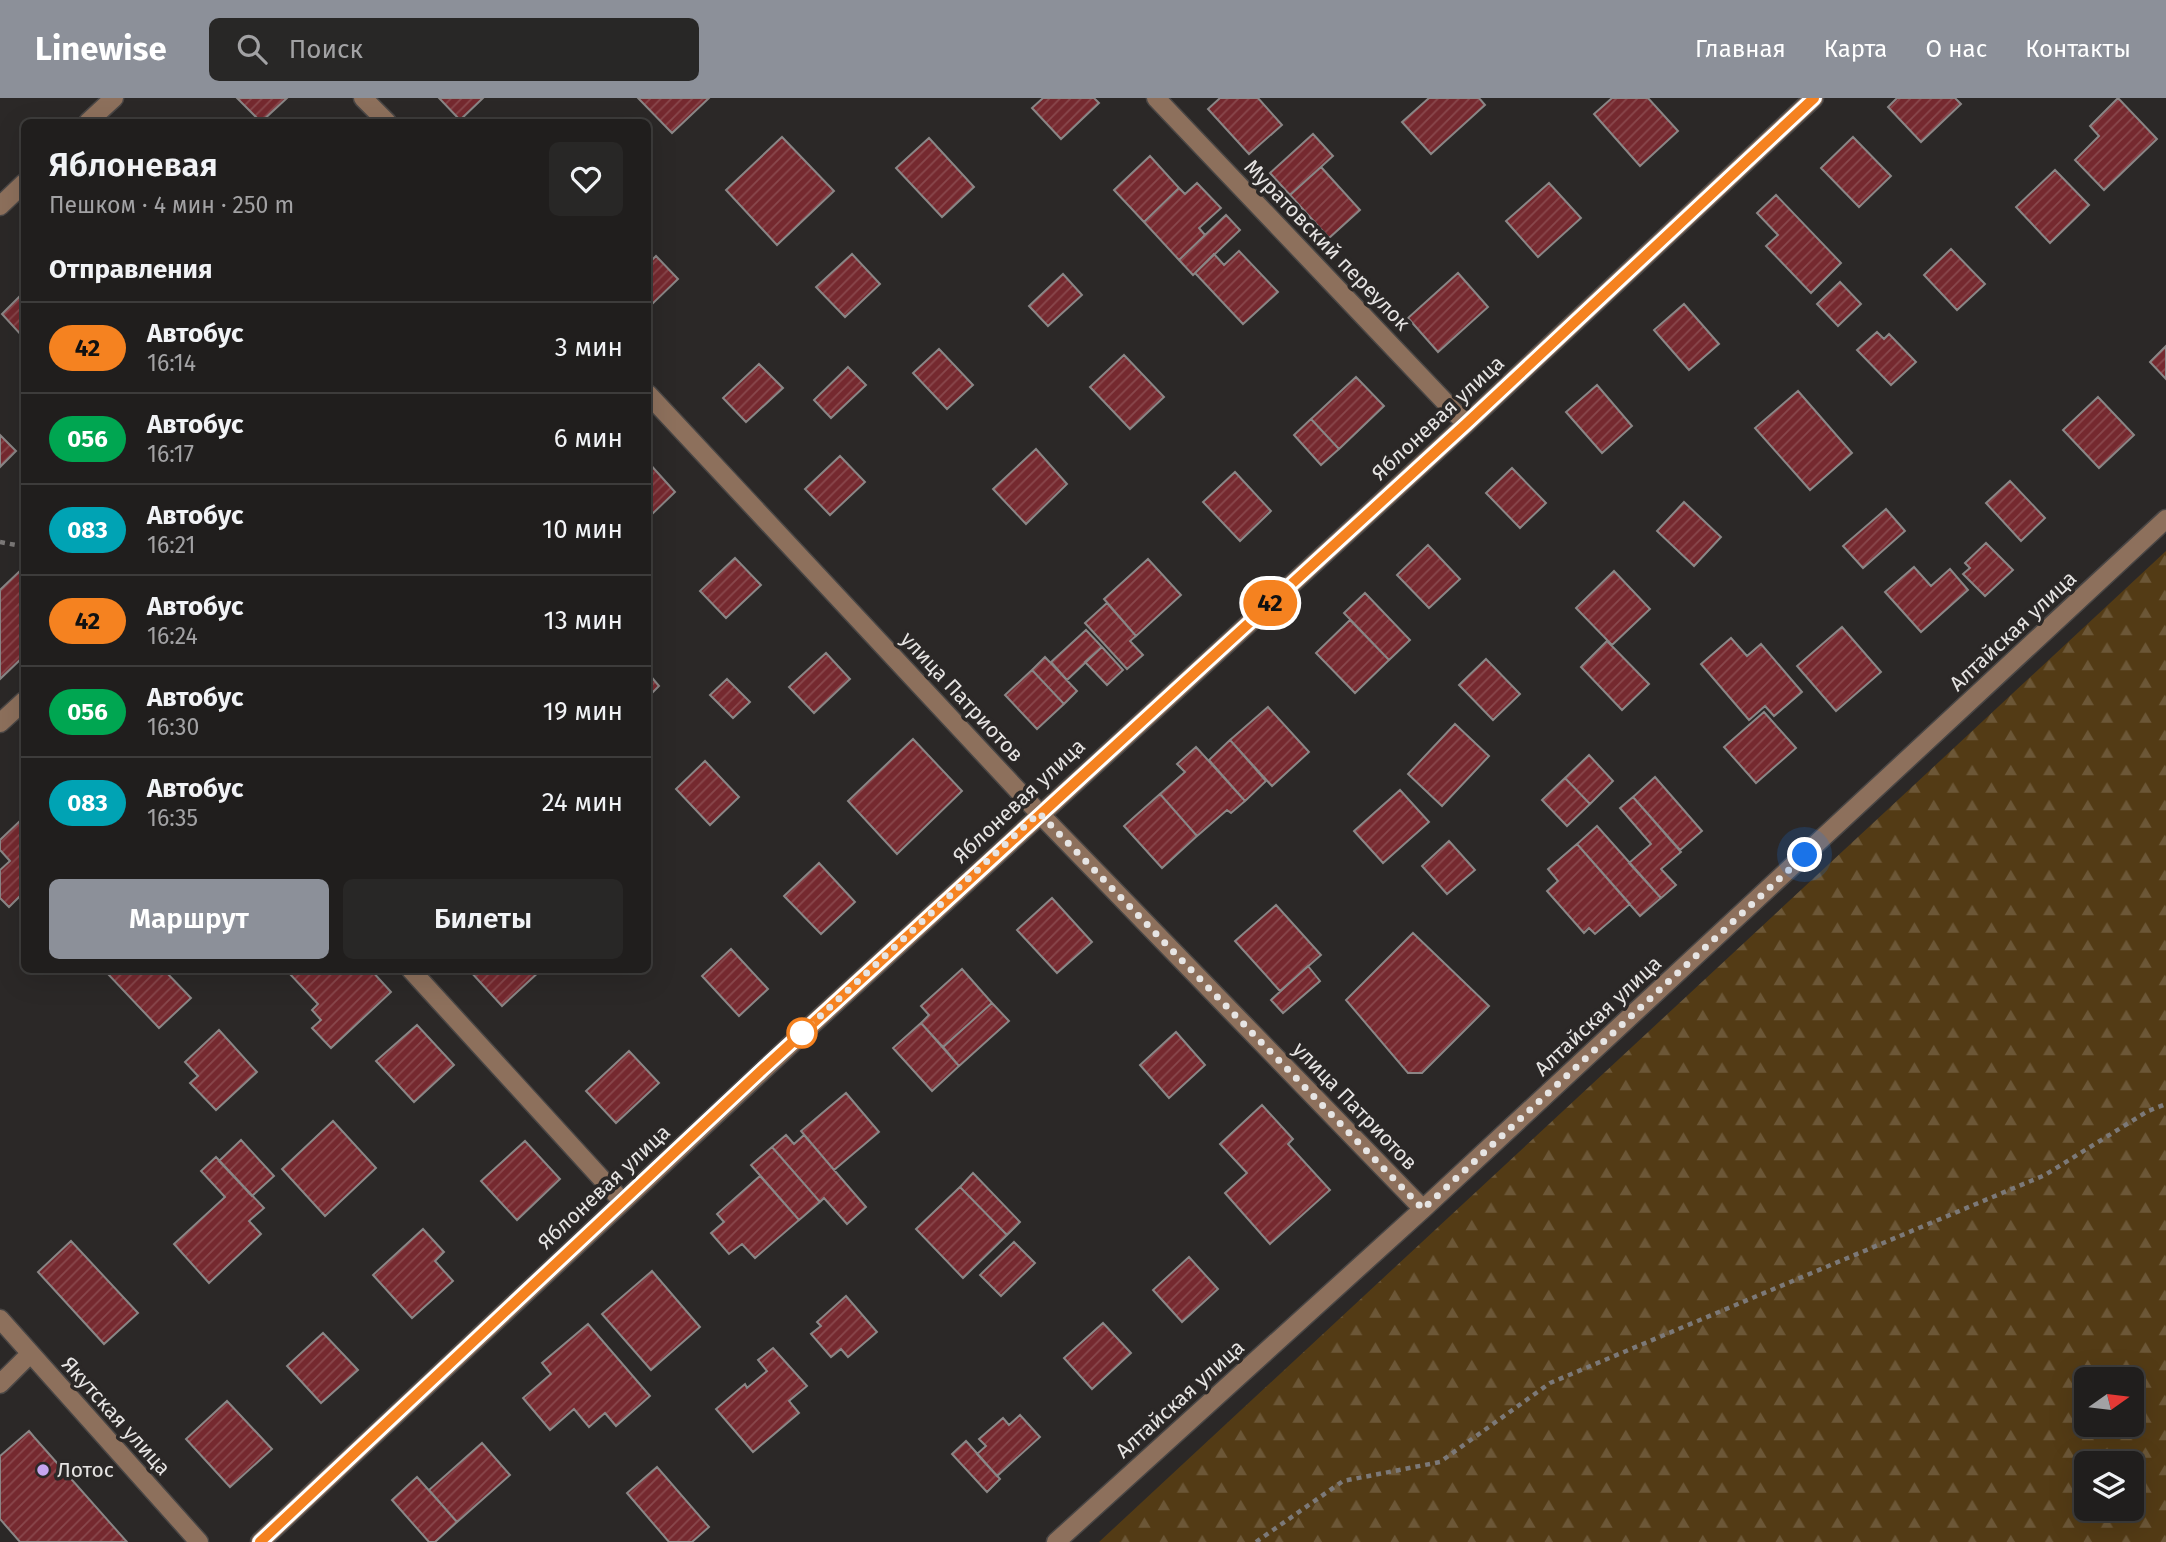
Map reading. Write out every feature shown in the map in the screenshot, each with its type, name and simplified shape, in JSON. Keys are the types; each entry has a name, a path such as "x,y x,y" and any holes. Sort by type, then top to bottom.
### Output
{"street":[{"path":"91,119 114,98"},
{"path":"363,98 384,119"},
{"name":"Муратовский переулок","path":"1156,98 1466,424"},
{"name":"Яблоневая улица","path":"260,1542 1039,813 1466,424 1814,98"},
{"path":"0,206 21,186"},
{"name":"улица Патриотов","path":"651,397 1039,813 1423,1209"},
{"name":"Алтайская улица","path":"1056,1542 1423,1209 2166,519"},
{"path":"0,723 21,704"},
{"path":"414,973 622,1201"},
{"name":"Якутская улица","path":"0,1319 200,1542"},
{"path":"0,1384 30,1354"}],"path":[{"path":"0,542 21,545"},
{"path":"1256,1542 1343,1481 1440,1462 1550,1383 2045,1175 2148,1111 2166,1104"}],"green space":[{"path":"2166,551 2166,1542 1099,1542"}],"building":[{"path":"237,98 287,98 264,119 258,119"},
{"path":"439,98 483,98 461,119"},
{"path":"638,98 709,98 672,133"},
{"path":"1043,98 1094,98 1099,103 1061,139 1032,108"},
{"path":"1220,98 1258,98 1282,125 1249,154 1208,109"},
{"path":"1429,98 1479,98 1485,105 1431,154 1402,122"},
{"path":"1612,98 1648,98 1678,131 1640,166 1594,114"},
{"path":"1897,98 1955,98 1961,104 1921,142 1888,107"},
{"path":"2118,98 2157,139 2104,190 2075,160 2099,136 2090,126"},
{"path":"1313,134 1333,156 1290,195 1270,173"},
{"path":"782,137 834,191 777,245 726,190"},
{"path":"1853,137 1891,176 1859,207 1821,168"},
{"path":"929,138 974,187 942,217 896,168"},
{"path":"1150,156 1179,188 1144,222 1114,190"},
{"path":"1321,167 1360,210 1329,238 1290,195"},
{"path":"2055,170 2089,205 2050,243 2016,207"},
{"path":"1197,183 1221,208 1199,228 1205,235 1179,260 1144,222 1179,188 1185,194"},
{"path":"1549,183 1581,218 1538,257 1506,221"},
{"path":"1776,195 1841,263 1811,293 1766,246 1778,235 1757,213"},
{"path":"1226,215 1240,230 1193,275 1179,260"},
{"path":"1951,249 1985,284 1957,310 1924,275"},
{"path":"1239,251 1278,292 1243,324 1195,273 1214,254 1224,265"},
{"path":"852,254 880,284 845,317 816,287"},
{"path":"656,256 678,279 651,305 651,261"},
{"path":"1458,273 1488,307 1438,352 1408,318"},
{"path":"1063,274 1082,295 1048,326 1029,306"},
{"path":"1840,282 1861,304 1838,326 1817,304"},
{"path":"21,295 21,335 2,314"},
{"path":"1684,304 1719,344 1689,370 1654,330"},
{"path":"1877,332 1884,339 1889,334 1916,362 1891,385 1857,350"},
{"path":"2166,346 2166,379 2150,362"},
{"path":"939,349 973,385 947,409 913,373"},
{"path":"1124,355 1164,397 1130,429 1090,387"},
{"path":"759,364 783,388 746,422 723,398"},
{"path":"848,367 866,385 831,418 814,400"},
{"path":"1356,377 1384,406 1339,449 1311,419"},
{"path":"1597,385 1632,426 1602,453 1566,412"},
{"path":"1798,391 1852,453 1810,490 1755,428"},
{"path":"2098,397 2134,435 2099,468 2063,430"},
{"path":"1311,419 1339,449 1321,465 1294,435"},
{"path":"0,435 16,451 0,467"},
{"path":"1036,449 1067,484 1026,524 993,489"},
{"path":"840,456 865,482 830,515 805,489"},
{"path":"651,465 675,492 651,515"},
{"path":"1512,468 1546,503 1520,528 1486,493"},
{"path":"1235,472 1271,511 1240,541 1203,502"},
{"path":"2010,481 2045,518 2021,541 1986,503"},
{"path":"1684,502 1721,537 1694,566 1657,531"},
{"path":"1886,509 1905,531 1863,568 1843,546"},
{"path":"1986,543 2013,570 1985,596 1963,574 1970,568 1965,563"},
{"path":"1428,545 1460,579 1429,608 1397,575"},
{"path":"735,558 761,585 726,618 700,591"},
{"path":"1148,559 1181,595 1136,636 1104,599"},
{"path":"1914,567 1931,586 1950,569 1968,590 1921,632 1885,592"},
{"path":"21,570 21,659 0,679 0,590"},
{"path":"1614,571 1650,609 1612,645 1576,608"},
{"path":"1365,593 1410,640 1389,660 1344,613"},
{"path":"1107,603 1136,636 1130,641 1143,655 1127,669 1085,623"},
{"path":"1350,620 1389,660 1355,693 1316,653"},
{"path":"1842,627 1881,672 1836,711 1797,666"},
{"path":"1086,630 1102,647 1067,680 1051,662"},
{"path":"1731,638 1747,656 1761,644 1802,692 1774,716 1765,706 1749,720 1701,664"},
{"path":"1607,641 1649,684 1622,710 1581,667"},
{"path":"1102,647 1123,670 1107,685 1085,662"},
{"path":"826,653 850,679 814,713 789,687"},
{"path":"1045,657 1077,691 1064,704 1032,670"},
{"path":"1486,659 1520,694 1493,720 1459,685"},
{"path":"1032,670 1064,704 1037,729 1005,695"},
{"path":"651,677 659,686 651,694"},
{"path":"727,679 750,702 733,718 710,695"},
{"path":"1268,707 1309,752 1272,786 1230,740"},
{"path":"1764,712 1796,748 1756,783 1724,747"},
{"path":"1455,724 1489,756 1442,806 1408,774"},
{"path":"913,739 962,791 897,854 848,801"},
{"path":"1230,740 1266,781 1245,801 1209,760"},
{"path":"1196,747 1245,801 1231,813 1227,810 1197,836 1160,794 1185,772 1177,764"},
{"path":"1589,755 1613,781 1590,804 1565,778"},
{"path":"705,761 739,797 710,825 676,789"},
{"path":"1655,777 1702,831 1680,850 1633,797"},
{"path":"1565,778 1590,804 1567,826 1542,800"},
{"path":"1400,790 1429,822 1383,863 1354,831"},
{"path":"1160,794 1197,836 1162,868 1124,826"},
{"path":"1633,797 1681,852 1661,869 1676,885 1661,898 1629,863 1651,844 1620,808"},
{"path":"21,820 21,895 9,907 0,898 0,870 10,861 0,850 0,840"},
{"path":"1597,826 1661,898 1640,916 1577,844"},
{"path":"1449,841 1475,870 1447,894 1422,866"},
{"path":"1577,844 1630,904 1595,934 1589,928 1584,933 1547,891 1558,881 1548,869"},
{"path":"819,863 855,902 821,934 784,896"},
{"path":"1052,898 1092,942 1057,973 1017,930"},
{"path":"1276,905 1321,955 1280,991 1235,941"},
{"path":"1413,933 1489,1006 1422,1073 1408,1073 1346,1000"},
{"path":"731,949 768,989 739,1016 702,976"},
{"path":"1308,966 1320,981 1283,1013 1271,1000"},
{"path":"962,969 992,1003 943,1047 921,1023 929,1015 921,1006"},
{"path":"107,973 167,973 191,998 159,1028"},
{"path":"289,973 374,973 391,992 331,1048 312,1028 321,1020 312,1010 318,1004"},
{"path":"472,973 538,973 502,1006"},
{"path":"992,1003 1009,1021 959,1066 943,1047"},
{"path":"921,1023 959,1066 932,1091 893,1048"},
{"path":"417,1025 454,1065 414,1102 376,1061"},
{"path":"219,1030 257,1072 216,1110 190,1083 198,1076 185,1062"},
{"path":"1176,1032 1205,1065 1169,1098 1140,1065"},
{"path":"629,1051 659,1083 616,1123 586,1091"},
{"path":"846,1093 879,1132 834,1170 801,1131"},
{"path":"1262,1105 1293,1139 1288,1144 1330,1190 1270,1244 1225,1193 1247,1173 1220,1144"},
{"path":"333,1121 376,1168 325,1216 282,1169"},
{"path":"786,1135 794,1144 804,1135 866,1207 847,1224 824,1198 820,1202 772,1147"},
{"path":"241,1140 274,1176 252,1196 219,1161"},
{"path":"525,1141 560,1179 517,1220 481,1181"},
{"path":"772,1147 820,1202 799,1220 751,1165"},
{"path":"216,1157 264,1208 249,1221 261,1234 209,1283 174,1244 225,1197 201,1171"},
{"path":"973,1173 1020,1222 1007,1235 960,1187"},
{"path":"760,1176 799,1220 755,1258 742,1244 729,1254 711,1233 724,1222 717,1214"},
{"path":"960,1187 1007,1235 963,1278 916,1229"},
{"path":"423,1229 444,1252 435,1261 453,1281 412,1318 373,1275"},
{"path":"71,1241 138,1313 104,1344 38,1272"},
{"path":"1014,1242 1035,1263 1001,1296 980,1275"},
{"path":"1189,1257 1218,1289 1182,1322 1153,1290"},
{"path":"652,1271 700,1327 651,1370 602,1314"},
{"path":"846,1296 877,1332 848,1357 841,1349 831,1357 811,1334 821,1326 817,1322"},
{"path":"1103,1323 1131,1353 1092,1389 1064,1358"},
{"path":"588,1324 650,1396 616,1426 605,1413 589,1427 574,1409 550,1430 523,1398 551,1374 542,1363"},
{"path":"323,1333 358,1370 321,1403 287,1366"},
{"path":"773,1348 807,1386 789,1401 799,1413 753,1452 716,1409 745,1384 747,1388 767,1371 758,1360"},
{"path":"227,1401 272,1449 230,1487 186,1439"},
{"path":"1020,1415 1040,1437 997,1476 977,1454 986,1446 979,1439 1003,1418 1009,1425"},
{"path":"29,1431 127,1542 20,1542 0,1519 0,1456"},
{"path":"966,1441 1000,1479 987,1492 952,1454"},
{"path":"482,1443 510,1475 457,1522 429,1490"},
{"path":"657,1467 709,1527 692,1542 669,1542 627,1493"},
{"path":"417,1477 457,1522 435,1542 429,1542 392,1500"}],"bus line":[{"name":"42","path":"260,1542 763,1069 1466,424 1814,98"}],"place":[{"name":"Лотос","path":"43,1470"}],"route":[{"path":"802,1033 1039,813 1423,1209 1805,855"}]}
